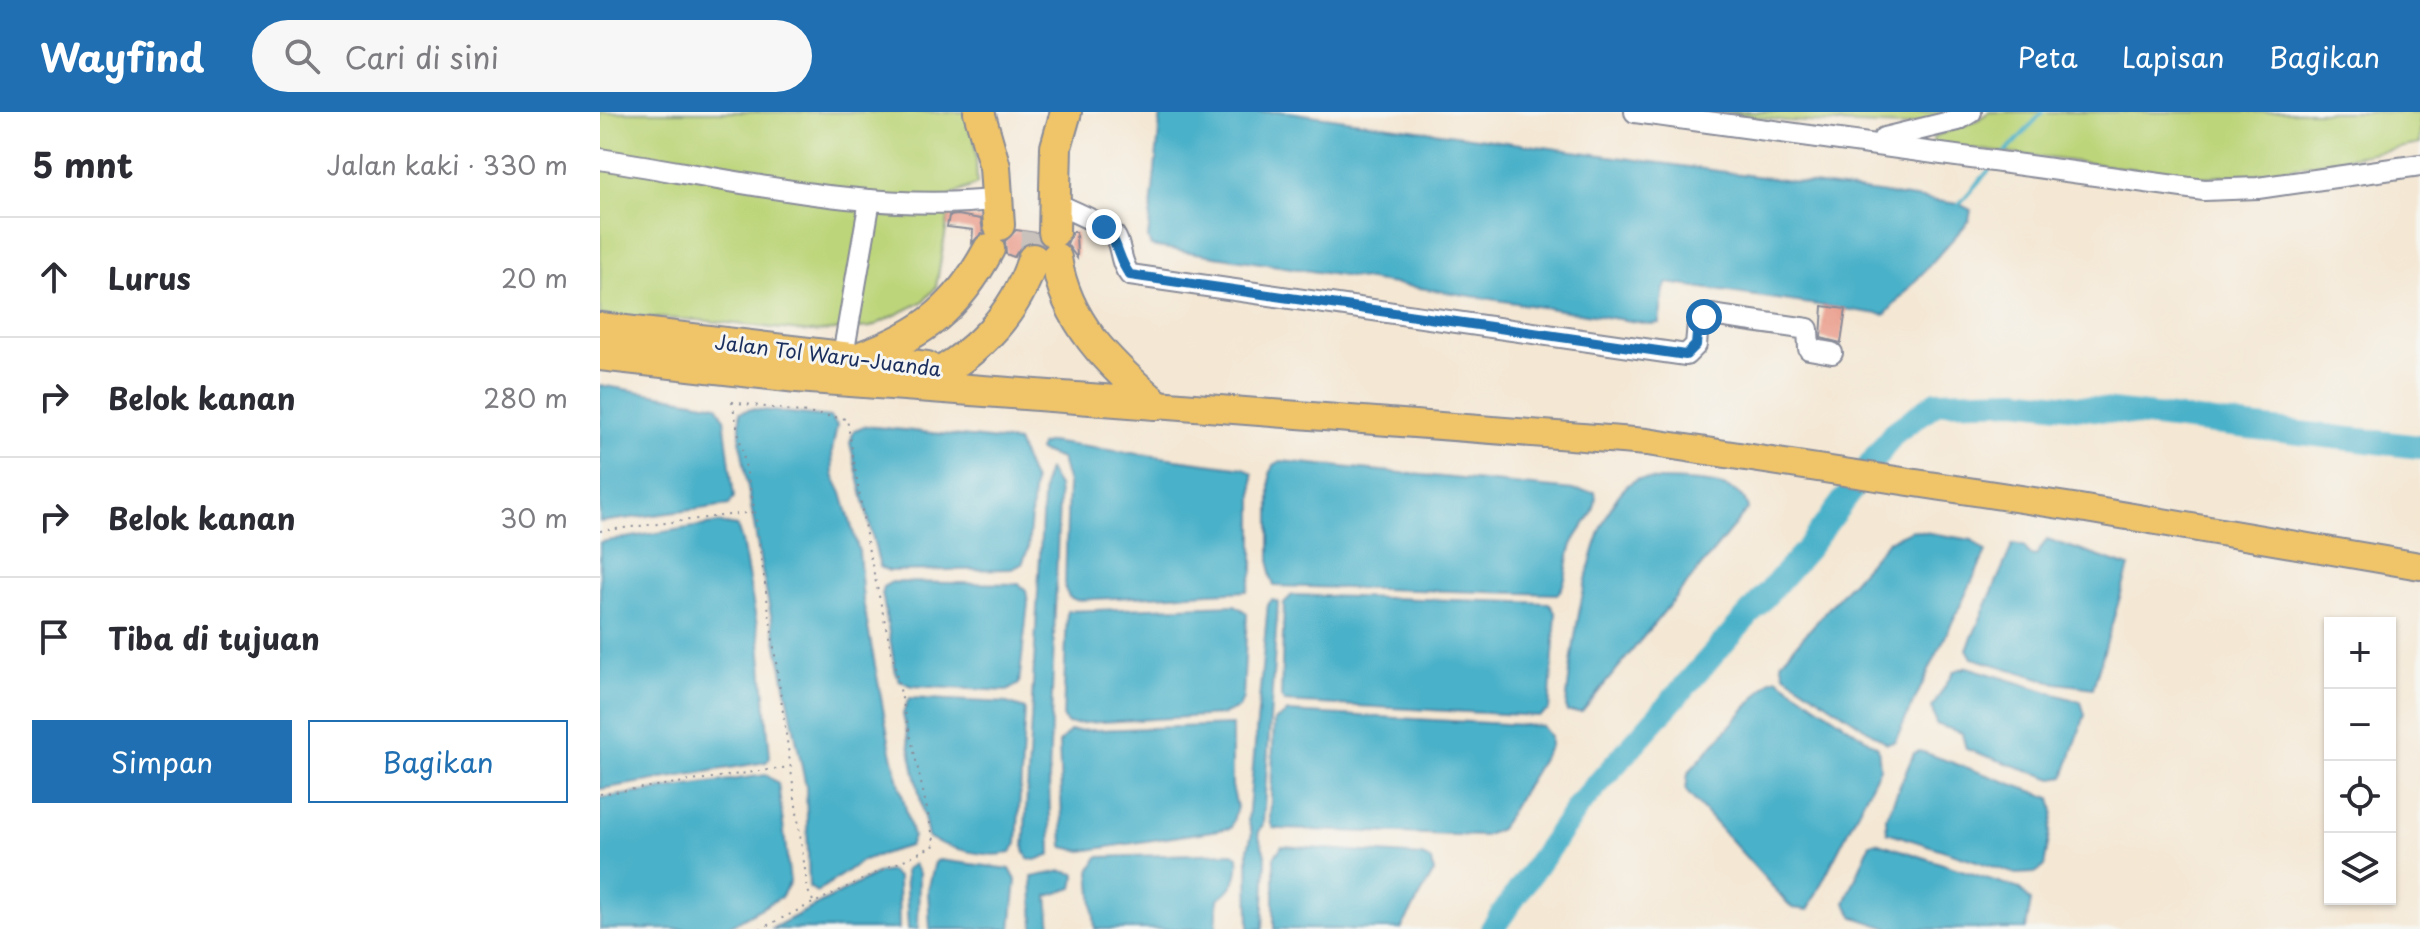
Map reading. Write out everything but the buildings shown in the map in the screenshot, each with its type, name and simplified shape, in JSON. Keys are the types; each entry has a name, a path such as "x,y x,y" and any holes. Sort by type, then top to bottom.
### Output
{"highway":[{"path":"848,364 922,330 955,302 996,224 995,167 979,112"},
{"path":"1066,112 1060,126 1045,246 1065,297 1095,346 1156,404"},
{"path":"917,384 947,371 983,341 1018,299 1045,246 1053,202 1054,165"},
{"name":"Jalan Tol Waru–Juanda","path":"600,328 848,364 917,384 1156,404"},
{"name":"Jalan Tol Waru–Juanda","path":"600,355 848,364 947,371 1004,377 1053,393"}],"main road":[{"path":"1156,404 1591,436 1906,480 2420,566"}],"street":[{"path":"1635,112 2204,190 2258,188 2410,166 2420,157"},
{"path":"1863,141 1921,131 1958,120 1971,112"},
{"path":"600,159 870,200 955,205 996,224"},
{"path":"848,364 870,200"},
{"path":"1053,202 1104,227 1116,237 1124,268 1130,275 1686,355 1696,345 1698,323 1711,315 1808,329 1809,349 1832,353"}],"path":[{"path":"760,929 935,845 868,547 847,419 732,402 755,512 808,891 814,903"},
{"path":"600,531 755,512"},
{"path":"600,794 791,767"}],"green space":[{"path":"600,112 965,112 975,137 977,184 952,195 936,287 924,301 871,327 811,332 698,320 600,315"},
{"path":"1719,112 1957,112 1905,126 1786,121"},
{"path":"1989,112 2420,112 2420,144 2257,174 2200,177 1933,144 1933,137 1976,121"}],"water":[{"path":"1161,112 1288,112 1959,204 1971,210 1969,221 1885,315 1668,283 1664,289 1659,323 1650,324 1151,246 1148,239"},
{"path":"600,385 717,405 724,418 734,497 729,505 600,522"},
{"path":"752,409 830,417 837,425 832,451 833,475 842,493 859,552 863,601 891,751 913,837 909,846 863,860 817,892 809,887 806,787 761,566 740,440 740,412"},
{"path":"866,426 1017,442 1034,482 1028,549 1022,564 1012,569 889,571 880,567 850,443 854,430"},
{"path":"1049,442 1244,468 1253,474 1253,571 1247,591 1076,600 1069,597 1065,589 1068,484 1061,459 1039,451 1040,445"},
{"path":"1281,461 1595,492 1596,499 1592,513 1572,545 1563,585 1557,594 1274,586 1270,574 1270,474 1274,465"},
{"path":"1048,470 1058,486 1059,498 1049,778 1051,854 1036,860 1028,859 1024,849 1044,481"},
{"path":"1638,479 1718,485 1743,498 1748,509 1582,712 1567,712 1578,618 1595,547 1621,492"},
{"path":"719,523 737,526 742,541 760,642 770,757 766,762 600,789 600,542"},
{"path":"1912,530 1972,540 1986,552 1895,741 1887,743 1784,674 1781,662 1888,541"},
{"path":"2047,539 2129,567 2093,688 2057,683 1972,658 1967,649 2013,544 2024,546 2030,555 2036,556"},
{"path":"892,582 1019,584 1026,590 1028,603 1019,684 1007,691 912,686 900,681 896,674 882,592 883,587"},
{"path":"1292,595 1549,603 1556,614 1549,710 1539,716 1284,702 1281,697 1284,603"},
{"path":"1272,600 1278,602 1263,824 1258,834 1266,857 1263,929 1249,929 1248,849 1252,833 1248,821 1268,603"},
{"path":"1235,605 1247,613 1243,698 1239,708 1222,715 1068,724 1063,719 1067,611"},
{"path":"1967,667 2081,702 2085,715 2064,777 2053,779 1966,749 1962,733 1936,724 1932,708 1954,671"},
{"path":"1777,678 1878,747 1880,768 1808,910 1792,908 1686,791 1688,773 1771,680"},
{"path":"909,698 1007,703 1025,709 1017,844 1011,852 992,855 969,852 928,837 903,714"},
{"path":"1288,712 1542,726 1550,736 1550,746 1500,829 1484,836 1273,828 1270,821 1274,721"},
{"path":"1232,725 1232,786 1237,807 1231,828 1082,851 1063,847 1059,743 1070,731"},
{"path":"1920,751 2051,798 2054,811 2044,867 2035,873 2016,874 1887,832 1886,818 1914,753"},
{"path":"766,775 778,783 790,882 781,897 724,929 600,929 600,798"},
{"path":"1876,842 2020,889 2031,901 2026,929 1891,929 1854,917 1845,903 1870,844"},
{"path":"1282,846 1422,856 1432,861 1434,872 1401,929 1274,929 1274,857"},
{"path":"1233,853 1238,856 1237,875 1232,886 1218,899 1216,929 1095,929 1090,871 1098,857"},
{"path":"935,862 1010,869 1016,880 1011,929 930,929 928,889"},
{"path":"913,864 919,873 918,929 908,929 905,870"},
{"path":"890,871 898,878 899,929 771,929 878,873"},
{"path":"1062,871 1076,874 1073,888 1048,896 1051,929 1034,929 1032,877"}],"waterway":[{"path":"2004,154 2043,112"},
{"path":"1959,204 1990,169"},
{"path":"1492,929 1579,805 1808,548 1894,433 1937,402 2017,400 2420,447"}],"tunnel":[{"path":"1033,259 1037,233"}],"route":[{"path":"1104,227 1116,237 1124,268 1130,275 1686,355 1693,352 1698,323 1704,317"}]}
